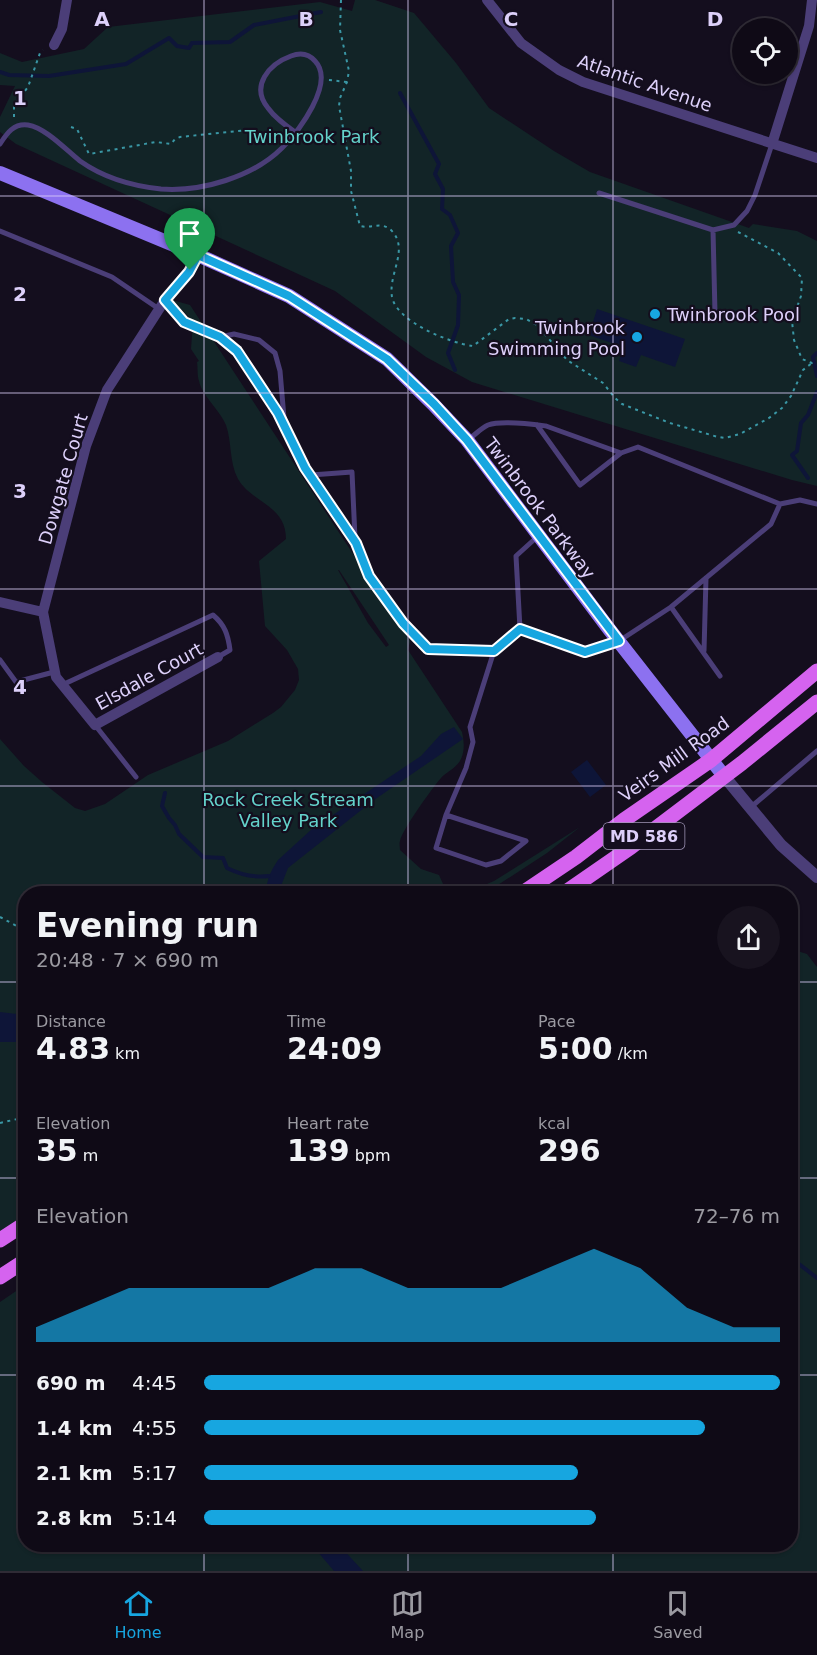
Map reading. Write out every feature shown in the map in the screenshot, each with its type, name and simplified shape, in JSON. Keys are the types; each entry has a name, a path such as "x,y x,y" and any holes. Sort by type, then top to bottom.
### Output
{"main road":[{"name":"Twinbrook Parkway","path":"0,173 198,255 289,296 387,359 434,404 467,440 538,536 724,776"},
{"name":"Veirs Mill Road","path":"532,886 711,760 817,671"},
{"name":"MD 586","path":"575,886 631,847 742,763 817,702"},
{"path":"0,1240 18,1228"},
{"path":"0,1277 18,1265"}],"street":[{"path":"54,45 62,28 67,0"},
{"name":"Atlantic Avenue","path":"487,0 521,43 559,70 584,82 817,158"},
{"path":"772,144 808,26 812,0"},
{"name":"Dowgate Court","path":"96,725 56,677 43,612 86,446 107,390 162,304 189,272 198,255"},
{"path":"162,304 184,322 220,337 237,351 278,413 310,475 356,543 369,576 403,623"},
{"path":"0,602 43,612"},
{"name":"Elsdale Court","path":"96,725 218,657"},
{"name":"Twinbrook Parkway","path":"724,776 781,845 817,877"}],"lane":[{"path":"0,144 16,126 28,125 47,134 82,162 104,175 126,183 177,190 206,186 251,169 275,154 295,132 303,122 313,105 321,79 317,62 306,55 297,54 278,62 266,72 262,87 262,99 267,108 295,132"},
{"path":"599,193 713,230 734,225 747,212 755,195 772,144"},
{"path":"713,230 715,313"},
{"path":"0,231 112,277 162,304"},
{"path":"220,337 234,334 259,340 275,353 280,371 284,425"},
{"path":"467,440 489,425 516,423 546,426 621,453"},
{"path":"537,425 580,485 621,453 638,447 780,504 800,500 817,504"},
{"path":"310,475 352,472 356,543"},
{"path":"520,629 585,652 619,641 671,607 771,524 780,504"},
{"path":"520,629 516,556 538,536"},
{"path":"704,652 706,578"},
{"path":"671,607 720,676"},
{"path":"62,685 213,615 226,630 230,650 218,657"},
{"path":"403,623 428,649 494,651"},
{"path":"446,815 526,840 501,861 486,865 436,848 446,815 466,768 473,742 470,727 494,651 520,629"},
{"path":"0,660 16,682 55,672"},
{"path":"96,725 136,777"},
{"path":"750,808 817,752"}],"path":[{"path":"341,0 339,30 349,71 339,106 351,171 351,191 359,223 363,227 381,225 391,230 396,236 399,250 392,279 392,297 394,303 421,327 445,339 468,346 476,345 509,320 526,319 542,330 567,360 603,383 622,404 692,431 724,438 740,434 782,408 791,396 803,370 817,362"},
{"path":"16,126 14,105 28,87 40,53 54,45"},
{"path":"321,79 347,82"},
{"path":"71,127 77,129 89,154 156,142 171,144 180,137 248,130"},
{"path":"728,226 778,254 802,278 801,296 792,321 794,340 802,359 812,363"},
{"path":"0,917 18,927"},
{"path":"0,1123 18,1119"}],"green space":[{"name":"Twinbrook Park","path":"355,0 375,0 414,13 456,63 489,108 590,172 749,228 753,224 797,231 817,241 817,486 472,382 426,357 335,291 16,144 0,132 0,117 15,86 0,85 0,53 22,62 84,49 108,27 320,2 352,11"},
{"name":"Rock Creek Stream Valley Park","path":"172,300 190,305 410,641 408,650 462,732 464,746 461,759 441,778 418,809 400,842 400,850 421,869 439,875 444,886 18,886 18,1221 0,1233 0,739 42,782 75,808 85,811 105,804 148,775 228,741 281,707 295,690 299,680 298,669 287,650 265,626 259,561 286,539 285,528 275,511 251,494 238,479 233,466 226,425 201,387 198,376 197,362 199,361 191,349 193,321","holes":["338,570 389,645 386,647 368,623"]},
{"name":"Rock Creek Stream Valley Park","path":"580,827 547,853 496,886 482,886"},
{"path":"798,951 807,954 817,967 817,1571 0,1571 0,1302 18,1290 18,1552 798,1552"}],"water":[{"name":"Twinbrook Swimming Pool","path":"597,309 685,339 675,367 641,355 636,367 619,361 623,347 589,335"},
{"path":"454,727 463,739 374,800 288,868 281,886 267,886 269,876 278,860 312,829 421,756 441,734"},
{"path":"587,760 606,785 590,797 571,772"},
{"path":"0,1012 18,1014 18,1042 0,1042"},
{"path":"318,1552 345,1552 363,1571 334,1571"}],"waterway":[{"path":"0,72 9,75 49,76 126,64 169,38 177,46 189,48 192,43 230,42 254,25 321,12"},
{"path":"400,93 439,164 435,174 443,189 442,209 450,215 458,233 451,246 453,282 459,295 458,325 448,353 455,370"},
{"path":"817,353 813,357 817,376"},
{"path":"808,478 792,455 797,451 801,423 808,415 817,392"},
{"path":"165,793 162,806 169,818 179,834 203,857 223,858 227,868 242,874 258,877 269,876"},
{"path":"798,1263 817,1278"}],"place":[{"name":"Twinbrook Pool","path":"655,314"},
{"name":"Twinbrook Swimming Pool","path":"637,337"}],"route":[{"path":"198,255 289,296 387,359 434,404 467,440 619,641 585,652 520,629 494,651 428,649 403,623 369,576 356,543 305,468 278,413 237,351 220,337 184,322 165,300 190,270 198,255"}]}
